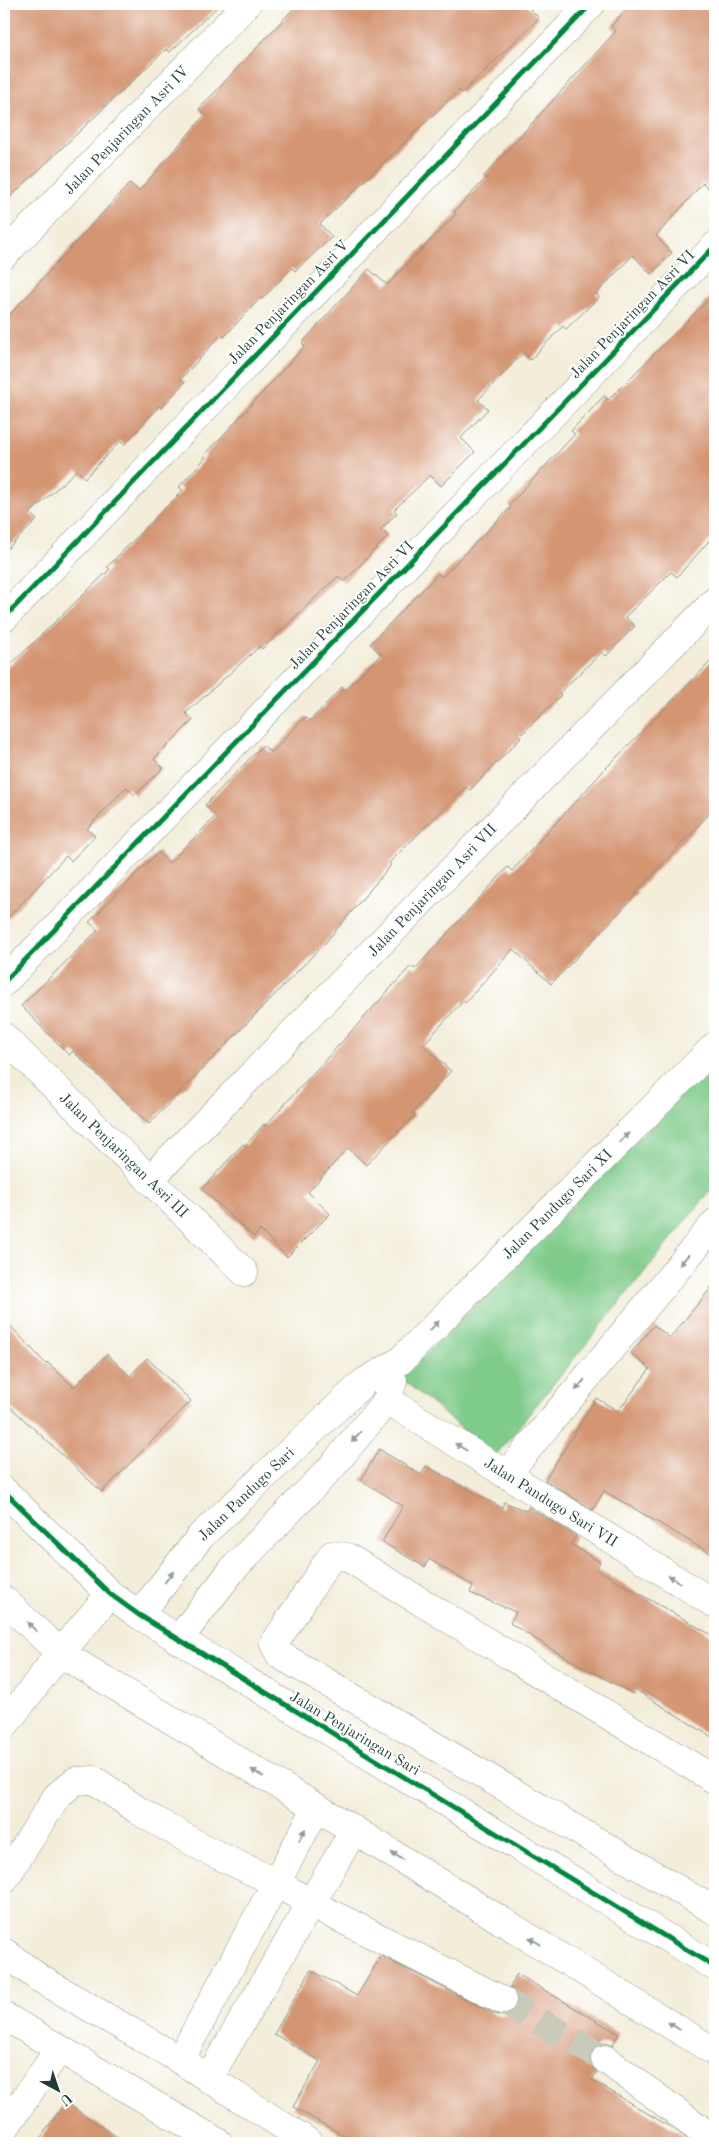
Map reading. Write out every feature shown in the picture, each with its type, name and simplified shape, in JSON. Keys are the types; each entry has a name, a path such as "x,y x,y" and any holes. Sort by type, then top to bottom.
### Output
{"street":[{"name":"Jalan Penjaringan Asri IV","path":"4,255 248,4"},
{"name":"Jalan Penjaringan Asri V","path":"4,618 591,4"},
{"name":"Jalan Penjaringan Asri VI","path":"4,982 715,246"},
{"name":"Jalan Penjaringan Asri VII","path":"149,1180 715,601"},
{"name":"Jalan Penjaringan Asri III","path":"4,1037 244,1272"},
{"name":"Jalan Pandugo Sari XI","path":"364,1382 400,1361 715,1046"},
{"path":"506,1475 715,1222"},
{"name":"Jalan Pandugo Sari XI","path":"387,1400 400,1361"},
{"name":"Jalan Pandugo Sari","path":"139,1615 200,1537 364,1382"},
{"path":"178,1640 234,1569 331,1468 387,1400"},
{"name":"Jalan Pandugo Sari VII","path":"387,1400 715,1604"},
{"name":"Jalan Penjaringan Sari","path":"4,1492 110,1594 139,1615 715,1967"},
{"path":"715,1780 347,1557 332,1555 274,1644 280,1655 715,1912"},
{"path":"4,1726 110,1594"},
{"path":"4,1600 60,1654 316,1809 354,1830 715,2052"},
{"path":"4,1880 57,1796 75,1781 94,1780 139,1811 197,1844 277,1883 310,1903 502,2000"},
{"path":"180,2060 316,1809"},
{"path":"208,2080 354,1830"},
{"path":"4,1952 39,1978 180,2060 208,2080 310,2143"},
{"path":"4,2016 219,2143"},
{"path":"4,2128 59,2049"},
{"path":"605,2059 714,2135"}],"green space":[{"path":"715,1060 715,1185 495,1456 402,1379"}],"building":[{"path":"4,4 220,4 170,52 166,49 4,203"},
{"path":"298,4 525,4 539,18 462,93 459,90 320,224 332,237 295,271 292,268 262,299 260,298 224,337 221,335 181,379 185,382 161,408 159,406 124,445 120,441 85,478 77,470 30,513 37,520 4,552 4,321 130,183 139,191 205,115 199,109"},
{"path":"631,4 715,4 715,195 703,183 656,236 672,253 651,274 633,255 596,294 599,297 566,329 563,326 530,360 523,353 478,400 488,409 461,438 475,452 441,486 430,475 394,510 397,513 381,529 388,536 344,582 338,576 262,649 260,646 186,713 193,720 154,759 163,768 135,795 126,787 87,829 95,836 71,861 66,856 4,922 4,671 110,569 107,567 183,490 179,487 206,457 204,456 305,346 302,343 369,269 387,285 456,214 454,212 486,178 484,176 616,31 611,26"},
{"path":"715,293 715,534 677,577 671,572 625,617 635,626 606,656 602,652 559,693 561,695 470,790 466,787 389,863 391,865 325,943 149,1124 73,1051 69,1055 21,1006 98,930 89,922 158,852 169,863 216,816 205,805 263,745 271,753 305,717 310,721 342,687 345,690 381,654 370,644 438,574 442,577 511,507 509,505 575,434 571,431 604,396 608,400"},
{"path":"715,657 715,808 636,892 637,894 551,984 513,949 465,1003 463,1001 423,1045 451,1071 412,1113 415,1115 366,1165 348,1148 308,1192 330,1214 287,1257 260,1230 254,1237 202,1189 243,1144 245,1146 264,1124 265,1126 411,966 415,969 508,867 512,871 607,767"},
{"path":"715,1283 715,1556 604,1491 593,1510 545,1480 596,1398 618,1411 650,1369 631,1353 654,1325 670,1338"},
{"path":"4,1319 46,1364 47,1362 74,1387 107,1354 130,1376 147,1358 191,1401 102,1492 4,1401"},
{"path":"379,1449 421,1475 426,1466 502,1508 504,1502 526,1511 529,1507 576,1536 571,1544 600,1562 596,1569 715,1637 715,1739 636,1690 633,1694 553,1650 510,1623 516,1612 470,1593 473,1586 429,1559 425,1567 382,1542 403,1506 361,1480"},
{"path":"381,1956 502,2016 510,2013 516,2007 518,1999 510,1987 517,1974 619,2034 612,2046 606,2043 592,2050 589,2058 591,2065 597,2072 592,2080 677,2131 693,2143 357,2143 293,2107 320,2061 274,2034 311,1970 357,1996"},
{"path":"65,2102 126,2143 37,2143"}],"tunnel":[{"path":"502,2000 605,2059"}],"cycle path":[{"path":"4,618 591,4"},
{"path":"4,982 715,246"},
{"path":"4,1491 110,1594 139,1615 715,1967"}]}
